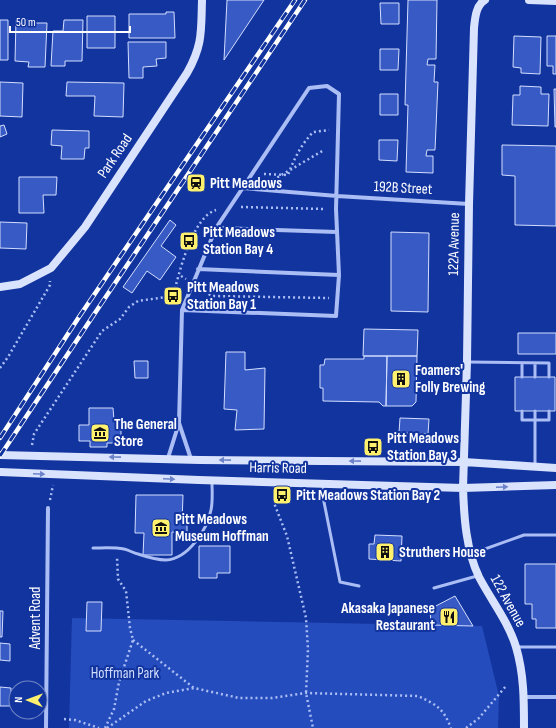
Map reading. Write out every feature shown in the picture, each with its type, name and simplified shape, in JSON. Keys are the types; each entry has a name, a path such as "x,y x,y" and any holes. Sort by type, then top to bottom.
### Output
{"street":[{"name":"Park Road","path":"0,287 20,284 51,268 85,227 187,73 195,58 200,43 202,0"},
{"path":"529,0 556,1"},
{"name":"122A Avenue","path":"463,488 474,28 476,12 484,1"},
{"path":"168,458 179,423 182,310 216,228 309,88 327,86 339,94 337,232 339,275 336,316 182,310"},
{"name":"192B Street","path":"243,188 337,196 469,204"},
{"path":"216,228 337,232"},
{"path":"198,269 339,275"},
{"path":"179,423 191,459"},
{"name":"Harris Road","path":"0,454 191,459 464,462 535,468 556,468"},
{"name":"Harris Road","path":"0,472 463,488 556,485"},
{"name":"122 Avenue","path":"463,488 466,526 471,554 478,576 509,628 516,647 524,684 524,728"},
{"name":"Advent Road","path":"46,728 48,508"},
{"path":"524,697 556,697"}],"lane":[{"path":"467,362 549,363 549,377"},
{"path":"522,363 522,377"},
{"path":"535,363 535,377"},
{"path":"522,411 522,420 549,420 549,410"},
{"path":"535,411 535,468"},
{"path":"93,548 124,548 138,554 166,560 175,558 186,552 207,524 211,509 212,480"},
{"path":"323,483 323,497 340,582 358,586"},
{"path":"471,554 524,535 556,535"},
{"path":"434,588 478,576"},
{"path":"516,647 556,647"}],"path":[{"path":"253,174 288,175 296,155 306,139 313,132 338,131"},
{"path":"30,455 34,434 102,331 120,320 129,307 138,300 173,296 189,241 207,215 214,210 218,210"},
{"path":"0,368 8,358 50,285 51,268"},
{"path":"212,296 337,298"},
{"path":"48,508 55,475"},
{"path":"275,495 274,503 287,536 306,618 308,649 306,693 313,728"},
{"path":"106,728 114,709 119,682 133,640 130,628 126,591 118,579 117,548"},
{"path":"133,640 194,688"},
{"path":"466,728 479,718 506,686"},
{"path":"106,728 146,701 166,693 194,688 239,698 272,698 306,693 418,696 434,703 445,714 451,728"},
{"path":"64,719 75,720 99,728"}],"green space":[{"name":"Hoffman Park","path":"72,618 482,626 499,696 498,728 69,728"}],"building":[{"path":"227,0 264,0 224,60"},
{"path":"408,0 437,0 436,59 428,59 427,65 435,65 434,82 438,82 435,150 427,150 426,156 433,156 433,173 406,172 408,105 405,105"},
{"path":"380,3 399,3 399,24 381,24"},
{"path":"166,12 174,12 175,38 129,38 129,14 166,14"},
{"path":"87,16 115,16 115,48 87,48"},
{"path":"0,20 8,20 8,60 0,60"},
{"path":"16,20 33,20 33,23 47,23 45,67 28,67 29,62 15,61"},
{"path":"64,20 83,20 82,61 65,61 65,66 51,66 53,31 63,31"},
{"path":"514,36 541,37 540,74 521,73 521,68 513,67"},
{"path":"547,36 556,36 556,74 553,74 553,66 547,66"},
{"path":"128,42 166,42 166,58 156,59 157,66 143,67 143,78 129,78"},
{"path":"380,49 399,49 398,70 380,70"},
{"path":"0,82 23,83 22,117 0,116"},
{"path":"67,82 124,83 123,117 94,116 95,96 66,96"},
{"path":"520,86 541,87 541,94 549,94 548,126 512,125 513,95 520,95"},
{"path":"554,89 556,89 556,127 555,127"},
{"path":"380,94 398,94 398,115 380,115"},
{"path":"4,125 7,134 0,137 0,126"},
{"path":"52,130 89,131 89,148 85,148 84,159 61,159 62,146 51,145"},
{"path":"379,140 398,140 397,161 379,160"},
{"path":"502,145 556,146 556,226 515,225 515,176 502,175"},
{"path":"19,177 57,177 56,195 43,195 44,213 19,213"},
{"path":"170,220 176,225 161,246 176,257 160,280 147,271 132,293 123,287"},
{"path":"0,222 27,223 26,249 0,248"},
{"path":"391,232 429,233 428,312 391,311"},
{"path":"364,329 418,330 417,356 363,356"},
{"path":"518,333 556,333 556,354 518,354"},
{"path":"226,352 245,352 245,370 265,368 264,429 235,430 237,410 224,409"},
{"path":"364,356 387,356 386,406 383,406 379,402 323,401 323,388 320,388 320,365 324,365 325,359 364,359"},
{"name":"Foamers' Folly Brewing","path":"387,356 417,356 416,402 412,406 386,406"},
{"path":"134,361 148,361 148,378 135,378"},
{"path":"515,377 555,377 555,411 515,411"},
{"name":"The General Store","path":"89,408 113,408 114,420 121,420 121,443 107,443 107,447 90,447 90,441 79,441 79,425 89,425"},
{"path":"400,418 429,419 428,434 399,433"},
{"name":"Pitt Meadows Museum Hoffman","path":"136,495 183,495 182,524 187,524 187,533 172,532 172,555 143,555 144,533 135,533"},
{"name":"Struthers House","path":"375,535 402,536 401,561 369,559 369,544 374,544"},
{"path":"199,546 230,546 230,573 217,573 217,578 199,578"},
{"path":"525,564 556,564 556,628 536,628 536,619 532,619 532,604 525,604"},
{"name":"Akasaka Japanese Restaurant","path":"455,596 473,626 431,625 430,609"},
{"path":"87,602 102,602 101,631 86,631"},
{"path":"0,611 3,611 2,637 0,637"},
{"path":"0,643 10,644 10,661 0,660"},
{"path":"0,687 8,688 8,706 0,706"}],"railway":[{"path":"0,438 79,317 295,0"},
{"path":"0,456 305,0"}],"place":[{"name":"Pitt Meadows","path":"196,183"},
{"name":"Pitt Meadows Station Bay 4","path":"189,241"},
{"name":"Pitt Meadows Station Bay 1","path":"173,296"},
{"name":"Foamers' Folly Brewing","path":"401,379"},
{"name":"The General Store","path":"100,433"},
{"name":"Pitt Meadows Station Bay 3","path":"373,447"},
{"name":"Pitt Meadows Station Bay 2","path":"282,495"},
{"name":"Pitt Meadows Museum Hoffman","path":"161,528"},
{"name":"Struthers House","path":"385,552"},
{"name":"Akasaka Japanese Restaurant","path":"449,617"}]}
